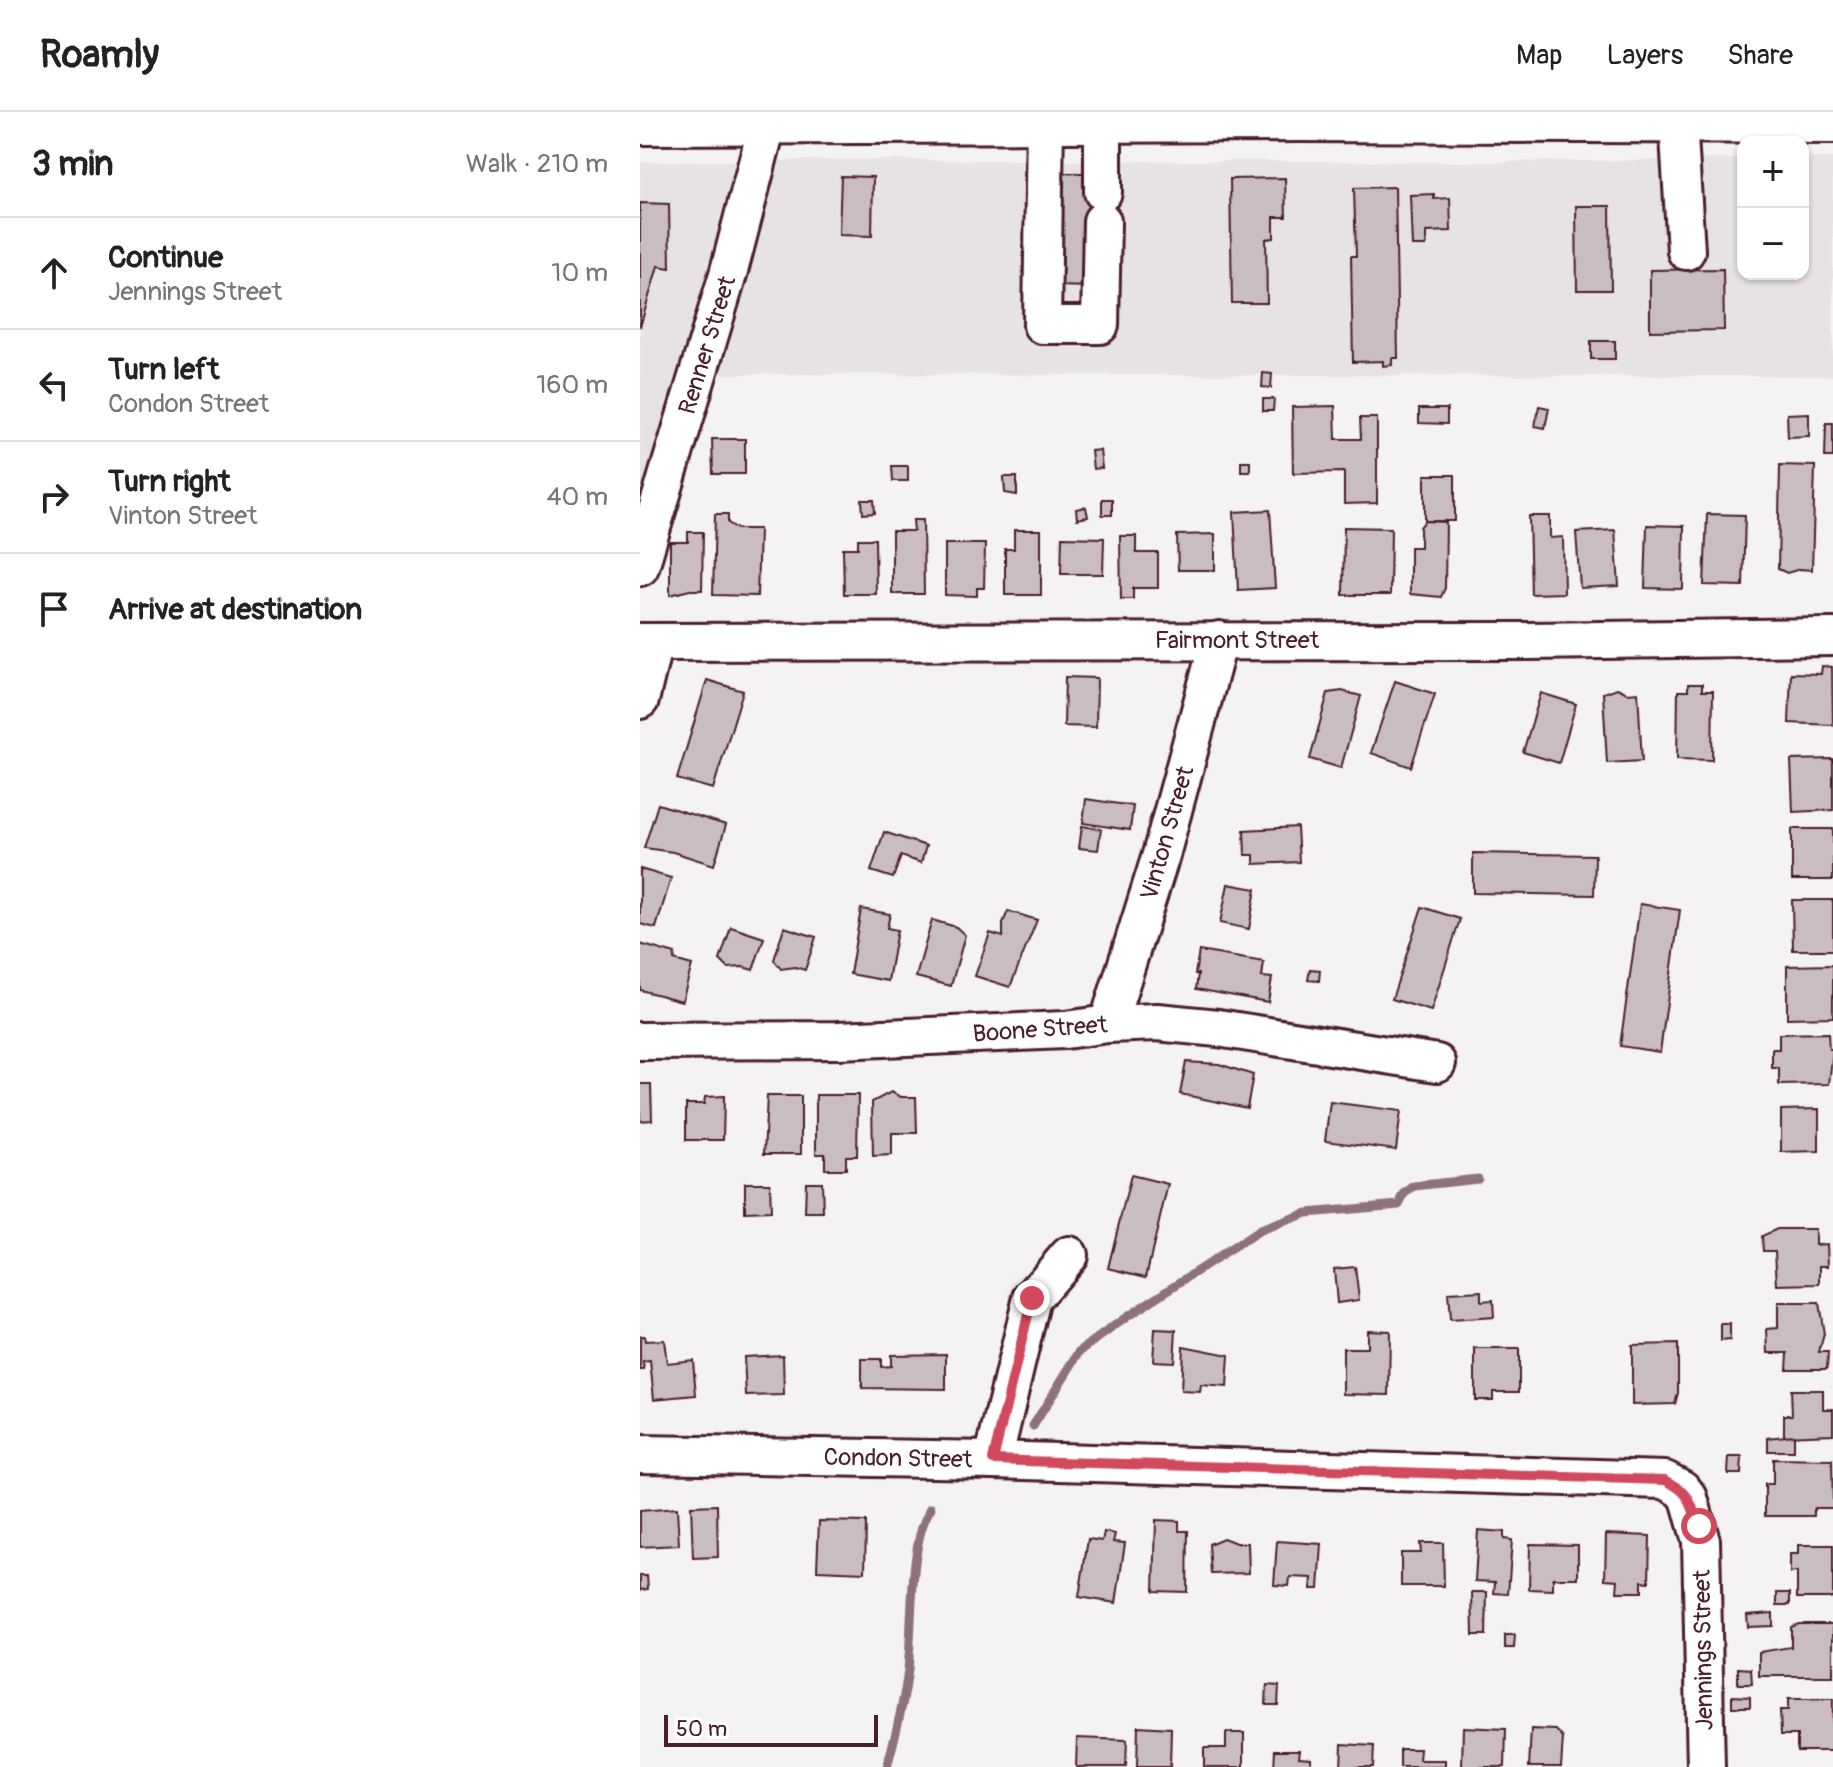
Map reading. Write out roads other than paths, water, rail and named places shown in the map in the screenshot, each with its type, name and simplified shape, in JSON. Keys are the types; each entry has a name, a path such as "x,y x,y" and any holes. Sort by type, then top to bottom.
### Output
{"main road":[{"path":"667,118 768,121 847,116 1103,120 1301,115 1833,121"}],"street":[{"path":"1045,120 1042,325 1100,325 1103,120"},
{"path":"1678,120 1686,251"},
{"name":"Renner Street","path":"640,567 729,271 768,121"},
{"name":"Fairmont Street","path":"647,642 1528,641 1833,637"},
{"name":"Vinton Street","path":"1108,1024 1161,855 1219,640"},
{"path":"640,700 647,642"},
{"name":"Boone Street","path":"640,1041 838,1040 1065,1030 1157,1022 1218,1028 1437,1063"},
{"path":"993,1460 1032,1298 1069,1255"},
{"name":"Condon Street","path":"640,1454 993,1460 1620,1478 1665,1480 1682,1489"},
{"name":"Jennings Street","path":"1682,1489 1689,1498 1701,1541 1706,1767"}],"waterway":[{"path":"1033,1426 1080,1351 1260,1230 1307,1213 1399,1205 1404,1194 1414,1186 1478,1179"},
{"path":"887,1767 907,1677 918,1543 931,1508"}]}
